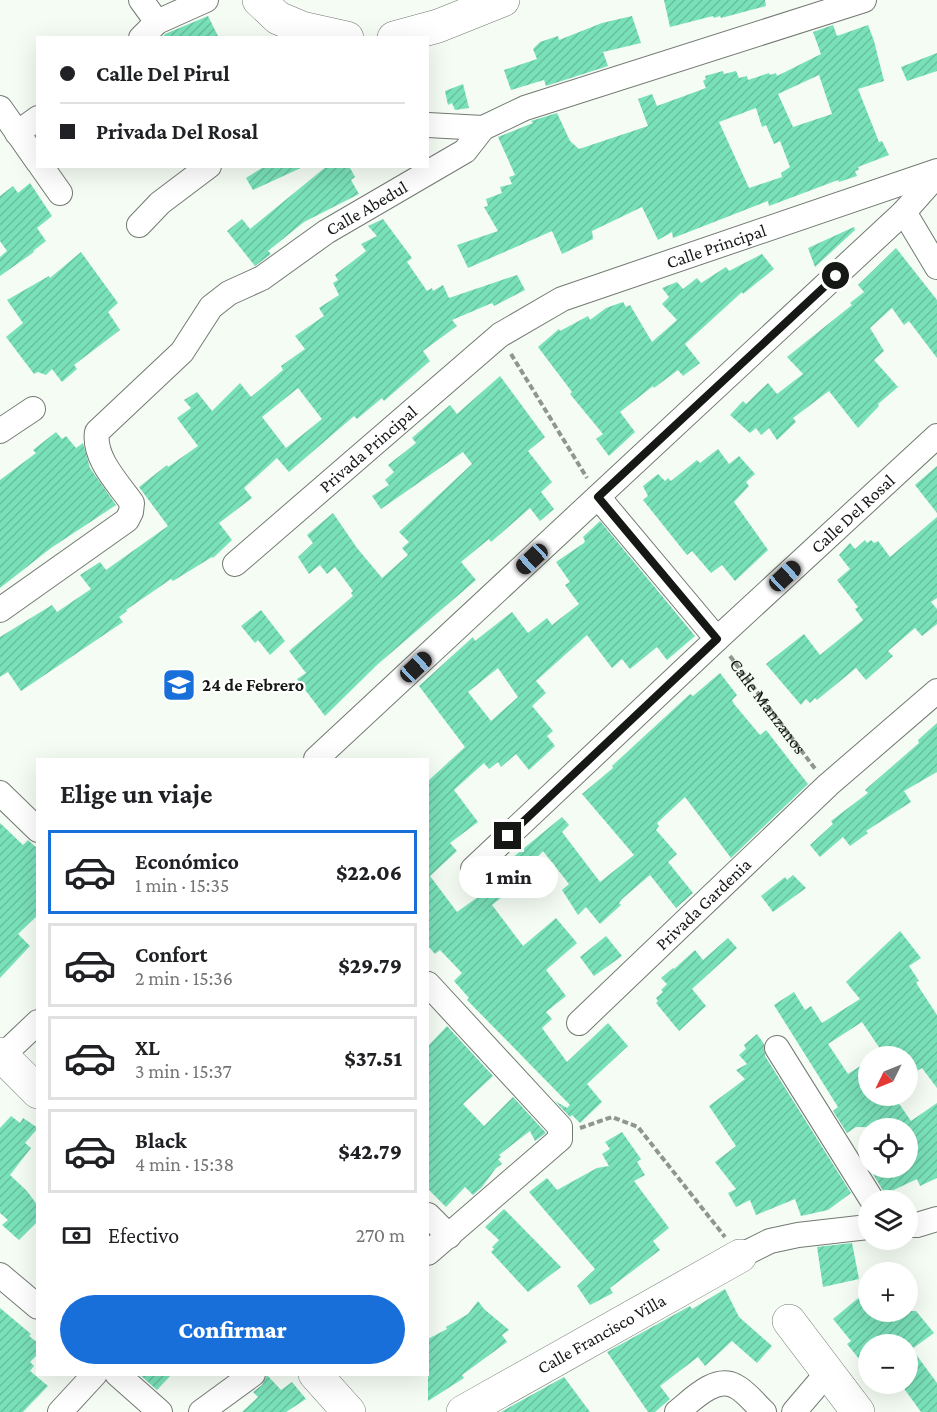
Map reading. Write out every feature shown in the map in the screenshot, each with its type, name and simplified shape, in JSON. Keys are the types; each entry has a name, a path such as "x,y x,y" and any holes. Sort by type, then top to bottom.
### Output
{"main road":[{"path":"259,0 278,18 302,28 338,36"},
{"path":"401,36 438,26 503,0"},
{"path":"1,1055 36,1090"},
{"name":"Calle Francisco Villa","path":"463,1412 740,1256"},
{"path":"789,1321 858,1412"},
{"path":"317,1376 349,1412"}],"street":[{"path":"141,0 149,30 206,0"},
{"name":"Calle Abedul","path":"0,610 127,520 132,503 101,458 96,441 98,432 182,352 211,307 230,293 262,278 326,232 465,151 483,128 525,108 864,0"},
{"path":"0,108 36,159"},
{"path":"17,133 36,119"},
{"path":"429,125 483,128"},
{"path":"42,168 60,193"},
{"path":"139,225 160,204 205,168"},
{"path":"317,758 904,212 937,173"},
{"name":"Calle Principal","path":"500,335 562,300 937,173"},
{"path":"904,212 937,267"},
{"name":"Privada Principal","path":"235,564 500,335"},
{"path":"0,431 33,409"},
{"name":"Calle Del Rosal","path":"473,869 937,436"},
{"path":"598,497 717,639"},
{"name":"Privada Gardenia","path":"579,1023 828,785 937,691"},
{"path":"0,793 36,828"},
{"path":"429,1252 560,1139 560,1131 431,996"},
{"path":"1,1055 36,1024"},
{"path":"777,1048 866,1190"},
{"path":"429,1216 449,1236"},
{"path":"918,1224 937,1219"},
{"path":"740,1256 770,1241 798,1235 858,1228"},
{"path":"0,1275 36,1305"},
{"path":"794,1412 828,1372"},
{"path":"60,1412 93,1376"},
{"path":"119,1376 160,1412"},
{"path":"201,1412 251,1376"},
{"path":"677,1412 705,1390 721,1383 735,1385 764,1412"}],"path":[{"path":"500,335 598,497"},
{"name":"Calle Manzanos","path":"717,639 828,785"},
{"path":"560,1131 612,1117 638,1127 740,1256"}],"building":[{"path":"664,0 765,0 766,6 721,18 713,16 670,27"},
{"path":"208,16 218,36 164,36"},
{"path":"632,16 641,43 603,52 608,66 546,86 544,80 511,90 504,70 537,59 533,49 540,42 558,36 559,40 602,23"},
{"path":"833,25 837,36 868,25 884,81 858,89 879,142 882,141 889,155 858,167 859,170 855,171 857,176 839,182 838,180 769,206 768,201 673,238 672,232 658,240 642,207 592,231 593,239 562,254 552,231 468,268 457,245 498,231 484,207 488,206 486,199 502,193 500,187 512,184 509,177 515,175 498,137 533,123 531,121 557,113 570,141 579,149 648,126 638,99 652,94 657,106 706,88 703,81 706,79 705,76 723,71 724,74 736,71 739,78 747,76 748,80 769,73 770,75 776,73 777,76 821,54 813,32","holes":["819,75 832,114 793,127 778,94","756,108 762,127 766,125 774,144 780,141 790,167 781,173 782,177 749,188 719,122"]},
{"path":"937,53 937,71 907,81 901,67"},
{"path":"463,84 469,108 455,110 452,103 448,105 445,91"},
{"path":"262,168 301,168 253,190 246,178"},
{"path":"325,168 350,168 355,177 351,180 359,194 304,222 268,251 271,254 255,266 227,231 242,219 250,229"},
{"path":"30,183 52,216 37,228 46,241 0,276 0,257 7,251 0,241 0,196 13,186 18,193"},
{"path":"383,219 412,258 407,262 427,291 432,288 433,291 443,285 449,298 517,275 525,290 494,306 492,303 452,320 457,326 423,351 430,361 384,401 382,398 357,419 354,416 289,472 277,458 244,488 252,498 219,523 232,540 213,558 173,581 171,579 126,610 119,617 123,622 21,691 8,672 0,677 0,637 52,605 57,612 91,589 80,575 100,562 106,570 168,526 139,487 167,465 168,467 198,446 177,418 191,408 184,400 197,392 212,411 240,383 251,397 283,370 281,366 305,349 295,336 324,316 319,308 339,295 333,283 338,280 335,275 366,251 361,244 377,236 368,226","holes":["298,388 322,419 286,448 262,417"]},
{"path":"854,227 855,230 815,267 808,248"},
{"path":"896,248 937,300 937,358 909,321 904,325 892,308 870,328 884,351 874,360 898,387 878,404 879,406 858,428 829,391 793,418 796,422 777,440 769,428 761,435 756,428 750,433 730,415 743,401 746,404 768,383 777,394 803,374 787,357 852,305 850,303 864,292 858,285"},
{"path":"81,252 118,303 108,312 120,330 74,365 77,369 62,382 52,369 46,375 38,372 34,374 6,337 23,323 7,300 49,276 50,278"},
{"path":"762,254 774,269 743,294 742,292 685,344 700,363 683,376 678,370 620,412 635,432 609,456 596,439 603,434 570,394 572,392 538,347 559,329 560,331 588,316 590,320 606,308 623,302 626,307 630,305 652,342 677,320 662,304 669,297 662,288 677,282 683,289 697,278 701,283 726,267 729,271"},
{"path":"500,376 545,437 528,451 552,482 541,492 554,509 540,521 530,508 491,542 489,539 461,562 476,580 378,664 325,716 297,679 306,673 289,651 353,596 351,593 353,591 335,567 327,574 320,565 309,574 298,557 313,543 307,535 333,513 357,548 382,578 408,555 402,548 409,542 399,532 472,464 463,452 381,509 372,496 389,485 385,480 394,472 388,465 416,443 412,438 450,405 457,414"},
{"path":"56,432 62,439 66,436 76,448 83,443 90,468 116,505 51,548 0,588 0,480 36,453 33,450"},
{"path":"718,449 729,464 739,456 755,474 746,482 749,486 734,502 768,550 735,581 722,565 711,573 692,551 687,555 643,500 648,496 643,486 658,474 665,481 668,478 671,481 697,460 700,463"},
{"path":"937,466 937,513 915,485"},
{"path":"937,517 937,598 931,602 937,609 937,624 922,636 915,628 888,651 893,656 866,680 856,668 817,700 815,698 810,703 806,699 801,705 766,664 804,634 820,655 863,620 855,609 858,607 837,580 850,569 839,555 850,543 855,549 865,540 867,543 871,540 874,543 878,541 890,557"},
{"path":"600,521 695,636 667,660 657,647 630,669 622,659 612,668 587,635 536,681 546,693 532,706 553,731 547,736 555,746 529,770 516,754 501,767 498,762 489,769 484,763 454,790 478,822 450,843 457,851 430,876 457,912 496,884 490,876 562,817 569,825 562,832 600,882 634,855 582,794 613,768 612,766 690,694 693,696 720,673 737,695 732,700 734,704 760,735 766,730 808,784 731,858 685,797 657,823 659,826 656,830 677,854 668,862 693,893 676,908 650,875 622,899 619,903 621,905 600,924 586,907 578,915 562,890 569,884 543,851 521,874 525,879 492,905 523,946 556,918 577,943 546,970 566,996 546,1012 552,1019 542,1028 567,1062 608,1023 628,1046 587,1084 602,1102 580,1123 572,1115 570,1117 555,1101 567,1108 570,1105 467,1000 469,998 454,981 462,973 440,950 435,954 429,947 429,780 465,747 419,686 473,637 475,641 512,612 528,633 547,618 552,625 579,604 565,585 570,582 556,562 585,541 583,537","holes":["498,668 518,697 491,721 468,692"]},
{"path":"261,610 285,641 270,655 258,640 255,643 241,626"},
{"path":"937,723 937,772 904,791 911,802 866,831 868,833 850,846 843,837 820,857 810,845 833,824 831,821 868,793 865,790 919,743 918,740"},
{"path":"0,823 23,845 28,840 36,847 36,917 18,934 30,946 0,978"},
{"path":"793,875 806,888 773,912 761,896 785,877 787,880"},
{"path":"900,931 921,958 909,966 919,981 916,982 918,986 937,1015 937,1088 922,1068 918,1070 918,1046 878,1046 862,1022 828,1044 848,1074 858,1068 858,1106 901,1106 909,1118 858,1118 858,1127 847,1133 833,1111 838,1107 774,1005 794,992 805,1010 811,1006 822,1023 860,999 846,982"},
{"path":"606,936 622,956 594,976 580,957"},
{"path":"728,938 737,948 692,989 706,1006 679,1031 656,1003 658,1001 656,998 667,984 661,978 695,950 703,960"},
{"path":"447,1026 493,1076 463,1104 484,1126 513,1097 546,1133 535,1141 530,1131 499,1155 501,1157 498,1159 502,1164 496,1168 482,1187 473,1195 465,1187 446,1207 429,1190 429,1045"},
{"path":"757,1034 764,1044 765,1056 851,1193 828,1210 801,1216 795,1199 756,1215 750,1200 736,1207 728,1193 736,1189 715,1162 736,1146 709,1106 745,1079 736,1070 747,1064 739,1055 746,1049 744,1045"},
{"path":"937,1103 937,1178 920,1186 917,1179 894,1190 883,1190 875,1178 918,1178 918,1118 915,1118"},
{"path":"11,1116 20,1123 23,1118 36,1127 36,1130 25,1143 31,1148 10,1175 36,1203 36,1223 19,1240 2,1225 8,1220 0,1213 0,1128"},
{"path":"622,1132 641,1159 637,1162 645,1175 634,1181 669,1228 653,1241 660,1250 610,1288 613,1293 590,1305 577,1286 595,1269 529,1192 547,1178 557,1190 597,1168 609,1166 602,1154 610,1149 605,1142"},
{"path":"504,1209 561,1267 528,1292 491,1252 494,1249 492,1247 499,1240 485,1227"},
{"path":"852,1243 858,1279 823,1287 817,1247"},
{"path":"725,1289 739,1317 772,1346 757,1363 732,1341 705,1366 698,1357 660,1386 670,1399 655,1412 648,1412 607,1352 690,1306 692,1309"},
{"path":"858,1298 858,1322 918,1322 918,1313 934,1333 918,1345 918,1334 858,1334 858,1358 847,1344 851,1341 833,1319"},
{"path":"478,1301 509,1330 502,1335 507,1342 462,1375 464,1378 428,1401 429,1338 468,1314"},
{"path":"0,1308 31,1334 29,1336 36,1341 36,1356 30,1362 34,1366 30,1371 48,1386 23,1412 0,1412"},
{"path":"918,1357 937,1383 937,1412 921,1412 908,1394 918,1394"},
{"path":"141,1376 170,1376 157,1390"},
{"path":"266,1376 281,1390 292,1382 306,1399 286,1412 242,1412 258,1397 253,1392 262,1385"},
{"path":"564,1377 590,1412 501,1412"}],"place":[{"name":"24 de Febrero","path":"179,685"}],"route":[{"path":"508,836 717,639 598,497 836,276"}]}
